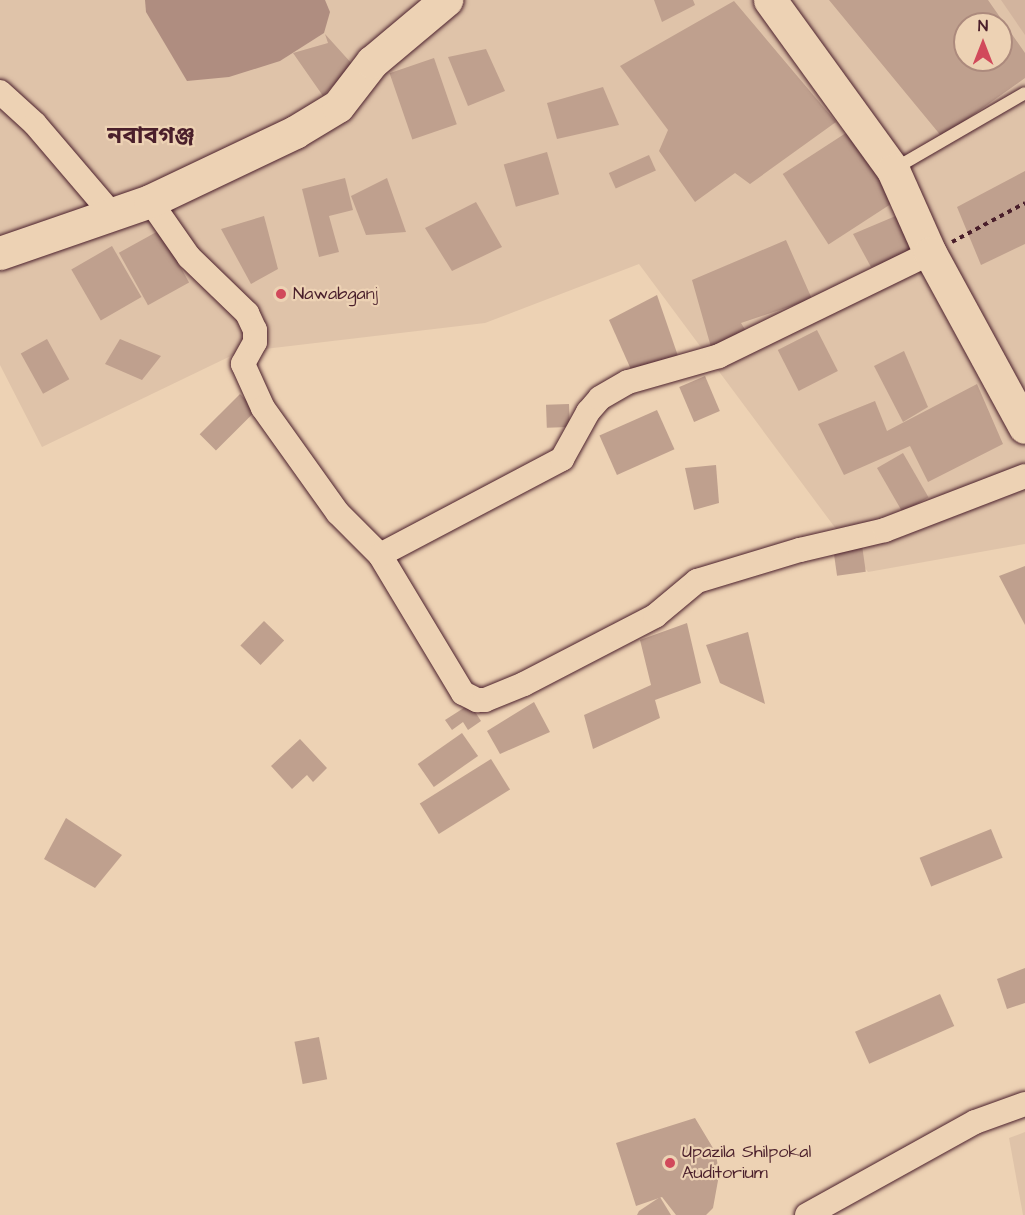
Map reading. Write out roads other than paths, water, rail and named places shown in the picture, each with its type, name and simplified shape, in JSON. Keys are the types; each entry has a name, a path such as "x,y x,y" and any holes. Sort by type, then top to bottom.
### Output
{"main road":[{"path":"0,253 150,201 295,132 338,106 372,62 446,0"},
{"path":"770,0 893,170 930,253 1025,428"}],"street":[{"path":"0,93 35,124 112,214"},
{"path":"150,201 189,257 247,313 255,330 255,342 243,364 263,408 338,513 380,555 464,693 485,700 655,616 697,581 800,550 885,530 1025,476"},
{"path":"380,555 555,463 570,449 594,405 628,382 719,356 930,253"},
{"path":"807,1215 975,1122 1025,1104"}],"lane":[{"path":"893,170 1025,93"}],"place":[{"name":"Nawabganj","path":"281,294"},
{"name":"Upazila Shilpokal Auditorium","path":"670,1163"}],"district":[{"name":"নবাবগঞ্জ","path":"151,137"}]}
